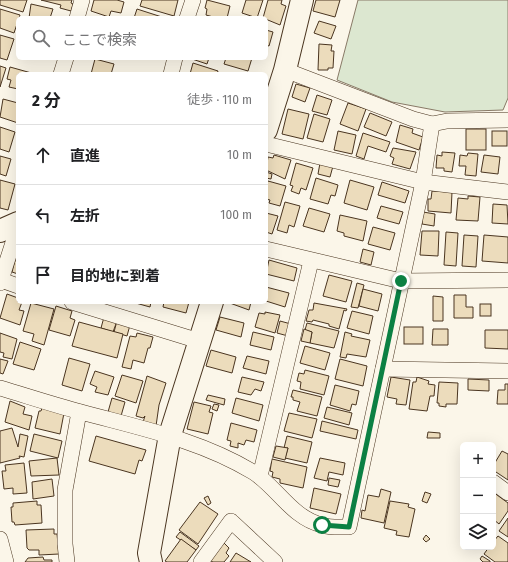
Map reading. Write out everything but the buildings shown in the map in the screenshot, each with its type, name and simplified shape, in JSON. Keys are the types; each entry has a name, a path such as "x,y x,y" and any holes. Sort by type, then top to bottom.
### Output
{"street":[{"path":"78,16 82,0"},
{"path":"188,16 193,0"},
{"path":"268,124 285,70 302,0"},
{"path":"62,72 65,60"},
{"path":"171,72 174,60"},
{"path":"285,70 412,119 432,124 447,121 508,120"},
{"path":"0,388 79,412 170,435 203,447 242,465 260,476 298,513 322,525 349,527 423,182 432,124"},
{"path":"268,144 423,182 508,192"},
{"path":"0,231 16,224"},
{"path":"16,233 0,282 16,286"},
{"path":"268,250 311,261 401,281 508,280"},
{"path":"260,476 311,261"},
{"path":"79,304 199,341"},
{"path":"150,562 149,553 170,435 211,304"},
{"path":"383,369 508,371"},
{"path":"68,562 65,544 65,490 79,412"},
{"path":"496,484 508,493"},
{"path":"201,562 231,521 275,562"},
{"path":"0,539 6,562"}],"green space":[{"path":"358,0 508,0 508,98 503,110 445,112 392,102 337,80"}],"route":[{"path":"322,525 349,527 401,281"}]}
